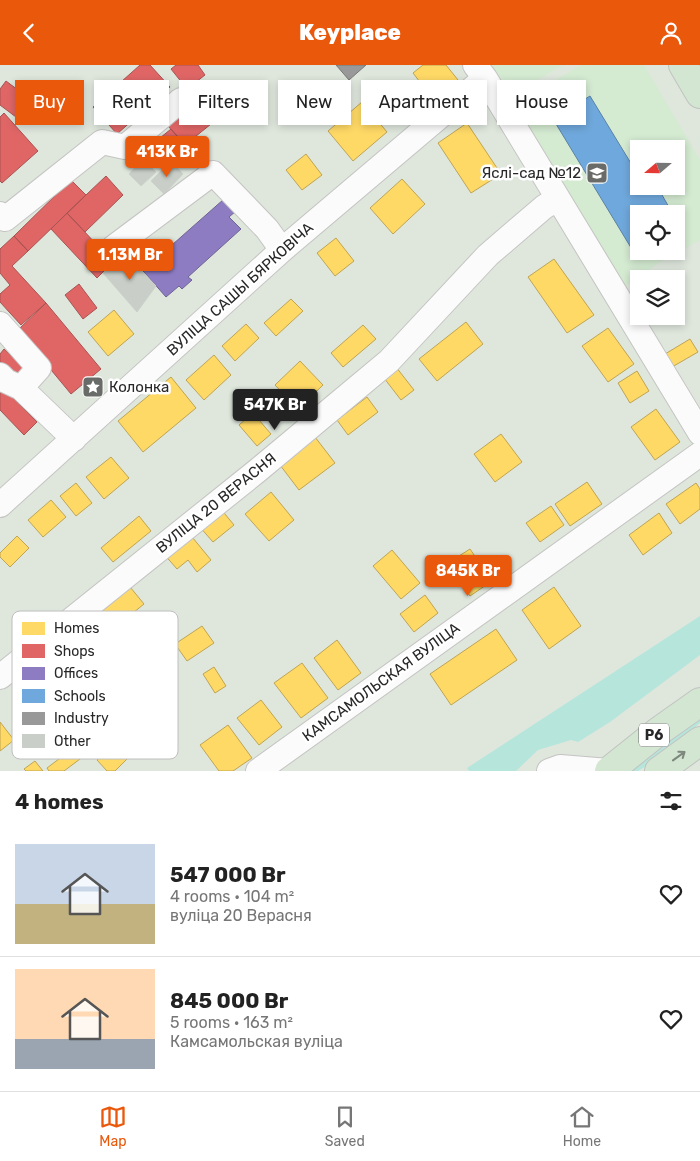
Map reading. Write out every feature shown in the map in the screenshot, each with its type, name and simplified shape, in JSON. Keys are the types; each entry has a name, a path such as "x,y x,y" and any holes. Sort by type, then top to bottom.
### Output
{"main road":[{"path":"683,65 700,94"},
{"name":"Р6","path":"609,771 659,731 700,703"},
{"name":"Р6","path":"659,771 700,741"}],"street":[{"path":"480,71 700,433"},
{"name":"ВУЛІЦА САШЫ БЯРКОВІЧА","path":"0,505 480,71"},
{"path":"0,214 5,219 102,142 125,147 179,102"},
{"path":"114,247 213,173 267,229 282,250"},
{"name":"ВУЛІЦА 20 ВЕРАСНЯ","path":"82,611 257,471 389,361 488,255 544,207 557,199"},
{"path":"0,324 39,368 21,387"},
{"path":"0,375 6,381 21,387 74,439"},
{"name":"КАМСАМОЛЬСКАЯ ВУЛІЦА","path":"258,771 700,454"},
{"name":"ВУЛІЦА 20 ВЕРАСНЯ","path":"0,677 12,667"},
{"path":"549,771 560,767 609,771"}],"shaded area":[{"path":"488,65 562,65 538,80 498,80"},
{"name":"Яслі-сад №12","path":"581,65 644,65 700,160 700,240 685,248 685,205 630,205 630,260 664,260 648,270 630,270 630,283 624,287 525,125 586,125 586,80 556,80"},
{"path":"700,616 700,655 610,722 578,742 571,740 538,750 516,771 469,771 467,768"},
{"path":"700,715 700,723 646,766 638,771 625,771"}],"building: Homes":[{"path":"423,65 446,65 458,80 418,80 413,73"},
{"path":"361,103 361,125 381,125 387,132 353,161 328,131 335,125 351,125 351,111"},
{"path":"464,125 468,125 501,174 471,193 438,143"},
{"path":"306,154 322,175 302,190 286,170"},
{"path":"402,179 425,204 393,234 370,208"},
{"path":"336,238 354,261 335,276 317,253"},
{"path":"554,259 594,315 567,333 528,277"},
{"path":"291,299 303,311 276,336 264,323"},
{"path":"114,310 134,334 108,356 88,332"},
{"path":"466,322 483,344 437,381 419,359"},
{"path":"246,324 259,338 235,361 222,346"},
{"path":"363,325 376,339 343,367 331,353"},
{"path":"608,328 634,364 608,382 582,346"},
{"path":"690,339 698,352 672,367 665,354"},
{"path":"214,355 231,375 204,400 186,380"},
{"path":"300,361 323,385 298,409 275,385"},
{"path":"396,367 414,390 401,400 384,378"},
{"path":"637,371 649,391 630,403 618,383"},
{"path":"171,377 196,408 143,452 118,421"},
{"path":"367,397 378,412 348,435 337,420"},
{"path":"656,409 680,442 655,460 631,427"},
{"path":"253,413 271,434 257,446 239,425"},
{"path":"501,434 522,462 495,482 474,454"},
{"path":"315,437 335,463 299,490 280,465"},
{"path":"111,457 129,478 104,499 86,477"},
{"path":"587,482 602,504 570,526 555,504"},
{"path":"76,483 92,503 76,516 60,496"},
{"path":"696,483 700,489 700,509 680,524 666,504"},
{"path":"271,492 294,520 269,541 245,514"},
{"path":"51,500 66,517 43,537 28,520"},
{"path":"551,506 564,525 540,542 526,523"},
{"path":"220,508 234,525 213,542 199,526"},
{"path":"659,513 672,533 643,555 629,535"},
{"path":"139,516 151,531 113,562 101,548"},
{"path":"188,532 211,560 197,572 188,560 177,569 163,553"},
{"path":"17,536 29,548 10,567 0,557 0,553"},
{"path":"470,549 492,581 470,596 448,563"},
{"path":"392,550 420,583 401,599 373,566"},
{"path":"126,582 144,604 135,611 91,611"},
{"path":"554,587 581,626 549,649 522,610"},
{"path":"425,595 438,613 414,632 400,614"},
{"path":"202,626 214,643 187,661 178,648 178,642"},
{"path":"496,629 517,660 451,705 430,674"},
{"path":"337,640 361,673 338,690 314,658"},
{"path":"302,663 328,698 301,718 274,683"},
{"path":"214,667 226,686 215,693 203,674"},
{"path":"261,700 282,727 259,745 237,718"},
{"path":"0,722 12,737 12,742 0,751"},
{"path":"228,725 252,758 233,771 219,771 200,745"},
{"path":"59,759 80,759 64,771 49,771 47,768"},
{"path":"127,759 115,771 107,771 97,760"},
{"path":"35,761 43,771 26,771 24,769"}],"building: Shops":[{"path":"140,65 150,65 164,80 123,80"},
{"path":"176,65 198,65 205,75 199,80 180,80 171,69"},
{"path":"6,81 15,88 15,116 0,105 0,89"},
{"path":"4,113 38,151 2,183 0,181 0,117"},
{"path":"179,117 179,125 210,125 185,145 168,126"},
{"path":"109,125 127,125 117,134"},
{"path":"171,129 185,145 158,167 144,151"},
{"path":"106,176 123,195 85,232 67,213"},
{"path":"71,180 86,195 28,251 14,236"},
{"path":"67,213 113,262 97,278 51,229"},
{"path":"14,236 28,251 12,266 46,303 21,325 0,302 0,294 10,285 0,273 0,249"},
{"path":"79,284 97,308 83,319 65,295"},
{"path":"46,303 101,369 71,394 18,330"},
{"path":"4,349 25,368 16,378 0,364 0,354"},
{"path":"0,385 37,422 24,435 0,410"}],"building: Offices":[{"path":"224,199 236,211 229,217 241,229 188,277 192,280 182,289 179,286 166,297 143,271 157,259 152,253 159,246 164,252"}],"building: Schools":[{"path":"590,96 630,162 630,195 662,195 668,205 630,205 630,246 557,125 586,125 586,98"}],"building: Industry":[{"path":"336,65 366,65 349,80"}],"building: Other":[{"path":"143,159 156,172 141,186 129,174"},
{"path":"171,161 183,174 164,194 151,181"},
{"path":"125,253 156,286 137,312 103,273"}],"place":[{"name":"Яслі-сад №12","path":"597,173"},
{"name":"Колонка","path":"93,387"}]}
